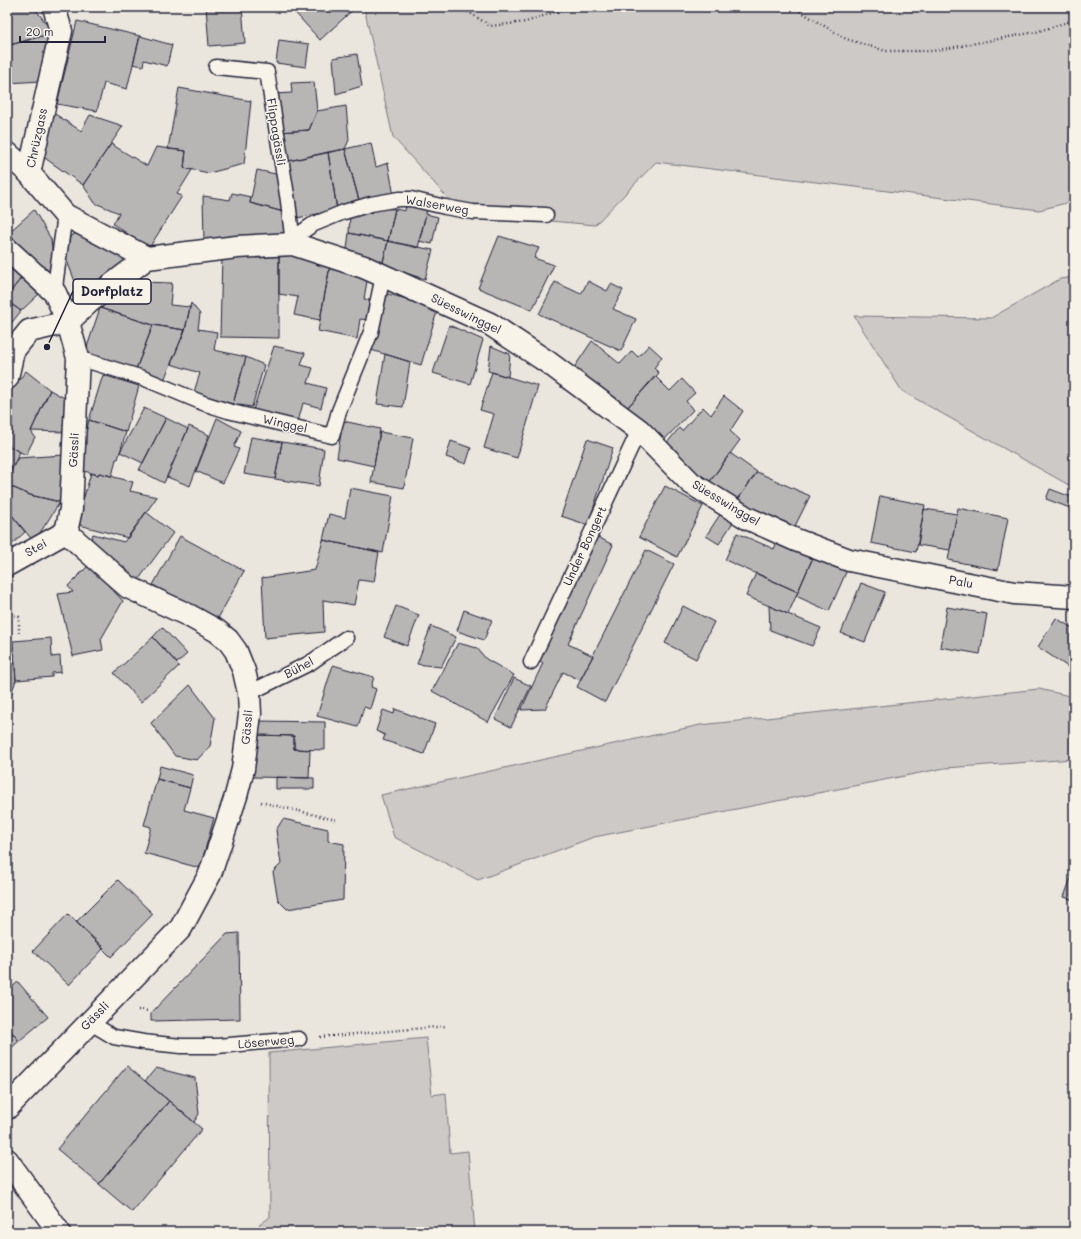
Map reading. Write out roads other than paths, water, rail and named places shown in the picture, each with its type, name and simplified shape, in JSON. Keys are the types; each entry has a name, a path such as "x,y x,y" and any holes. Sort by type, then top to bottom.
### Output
{"street":[{"name":"Chrüzgass","path":"54,7 61,32 29,173 65,215 147,258"},
{"path":"7,153 29,173"},
{"name":"Süesswinggel","path":"147,258 237,247 293,244 364,267 490,324 549,363 639,430 691,483 747,518 796,540 849,560"},
{"path":"7,249 55,293"},
{"path":"7,378 10,348 29,331 68,322 89,302 147,258"},
{"name":"Gässli","path":"7,1108 181,928 210,874 236,796 243,769 250,714 249,693 244,671 236,650 228,640 217,631 188,615 128,587 66,532 71,509 78,358 68,322 55,293"},
{"name":"Stei","path":"7,565 66,532"},
{"name":"Palu","path":"849,560 1014,593 1074,597"},
{"path":"7,1160 59,1232"}],"lane":[{"name":"Flippagässli","path":"216,67 267,72 288,201 293,244"},
{"name":"Walserweg","path":"293,244 302,232 312,224 371,204 399,199 411,199 473,212 546,215"},
{"path":"55,293 65,215"},
{"name":"Winggel","path":"78,358 143,378 203,403 228,411 332,436 339,412 371,332 383,276"},
{"name":"Under Bongert","path":"531,662 639,430"},
{"name":"Bühel","path":"249,693 310,664 346,638"},
{"name":"Löserweg","path":"90,1022 114,1037 181,1046 217,1046 299,1039"}],"place":[{"name":"Dorfplatz","path":"47,347"}]}
